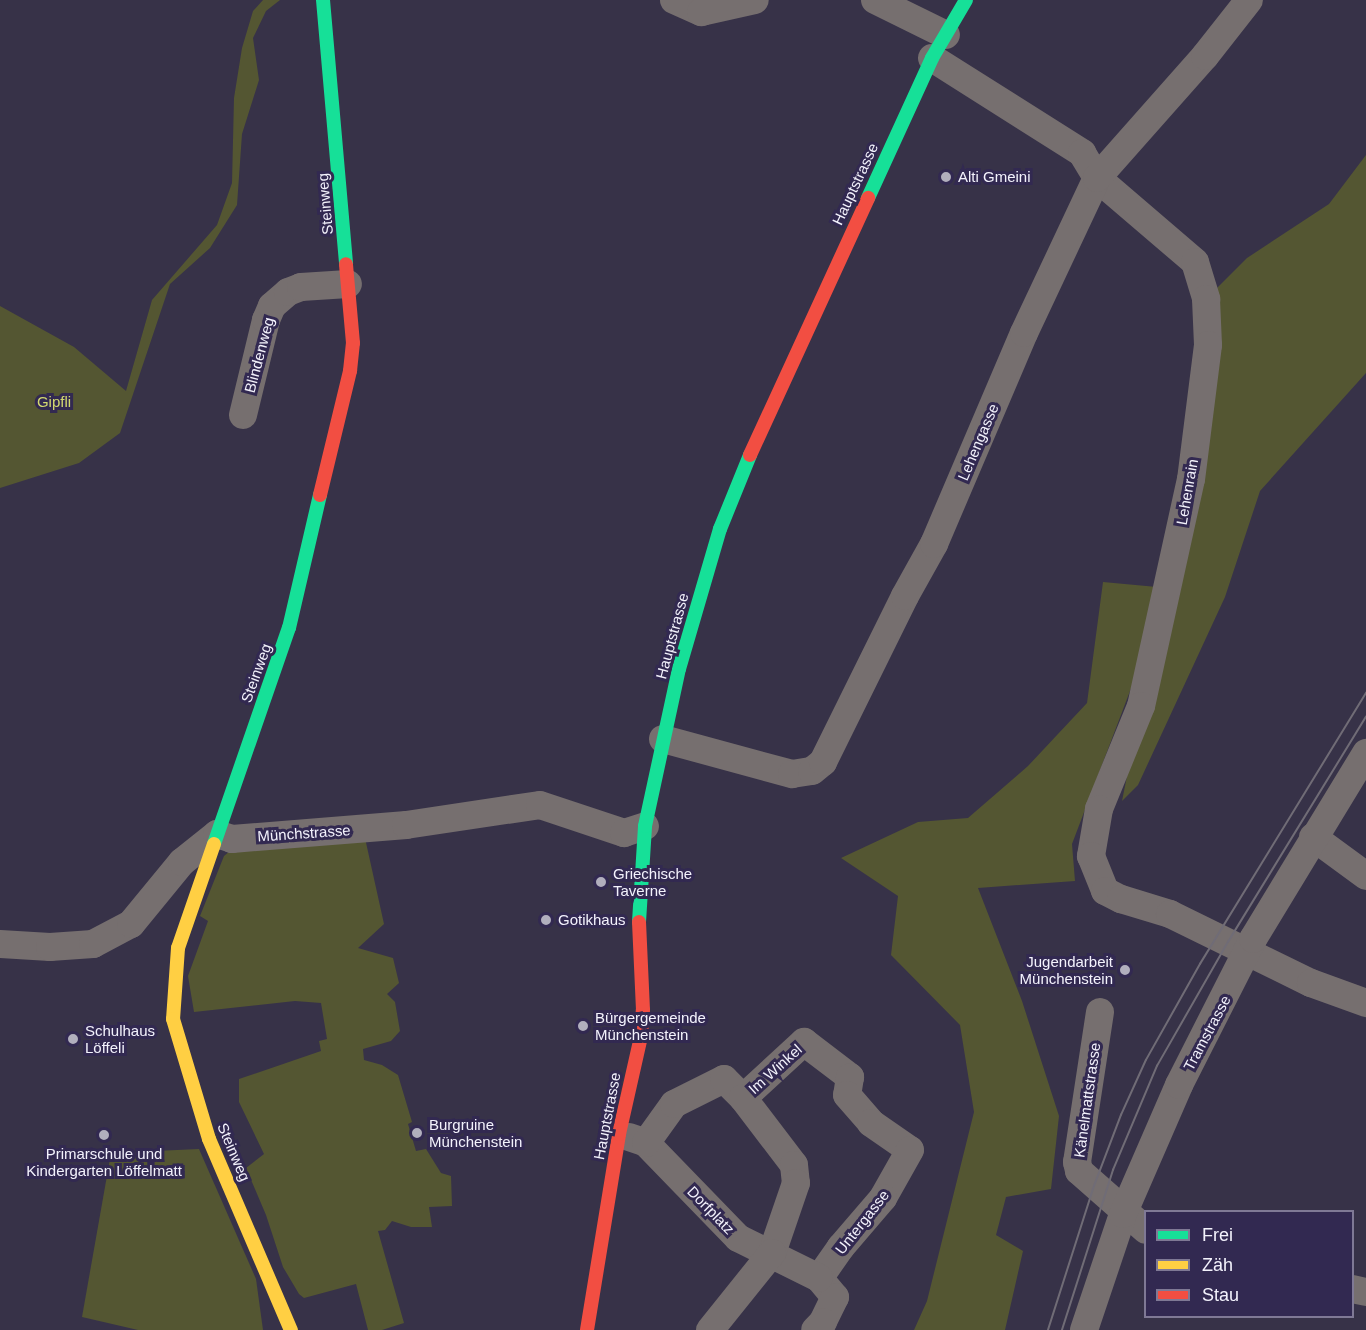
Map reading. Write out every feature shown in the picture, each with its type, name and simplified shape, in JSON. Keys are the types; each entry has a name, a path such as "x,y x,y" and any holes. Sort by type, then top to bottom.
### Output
{"main road":[{"name":"Steinweg","path":"291,1330 209,1139 173,1019 178,948 289,628 350,371 353,343 323,0"},
{"name":"Hauptstrasse","path":"587,1330 633,1139 643,1010 638,906 645,826 663,739 694,613 720,529 744,468 939,47 966,0"}],"street":[{"path":"674,0 701,12 755,0"},
{"name":"Lehenrain","path":"875,0 1082,153 1097,178 1195,262 1206,299 1208,345 1191,479 1142,706 1099,809 1091,856 1105,891 1121,899 1170,914 1311,983 1366,1003"},
{"name":"Lehengasse","path":"663,739 792,774 812,771 823,762 905,596 934,544 1024,333 1097,178 1205,56 1249,0"},
{"name":"Blindenweg","path":"243,415 266,320 272,306 288,292 301,287 348,284"},
{"name":"Tramstrasse","path":"1084,1330 1135,1222 1179,1085 1246,953 1312,837 1366,753"},
{"name":"Münchstrasse","path":"217,834 232,839 406,825 540,805 624,833 645,826"},
{"path":"0,944 50,947 93,944 131,924 182,862 217,834"},
{"path":"1312,837 1366,876"},
{"name":"Känelmattstrasse","path":"1100,1012 1077,1162 1079,1171 1086,1180 1113,1200 1135,1222"},
{"name":"Im Winkel","path":"743,1098 804,1042 850,1077 847,1095"},
{"path":"633,1139 674,1104 723,1079 743,1098 794,1165 796,1183 772,1253 717,1329"},
{"name":"Untergasse","path":"819,1278 841,1247 883,1198 910,1150 871,1123 847,1095"},
{"name":"Dorfplatz","path":"633,1139 738,1238 819,1278"},
{"path":"815,1330 823,1323 835,1297 819,1278"}],"green space":[{"name":"Gipfli","path":"263,0 280,0 266,11 253,38 259,80 242,134 237,205 210,248 170,284 120,433 79,463 0,488 0,306 74,347 126,391 152,300 217,225 232,183 234,98 242,48 253,11"},
{"path":"1366,155 1366,373 1260,491 1225,597 1138,785 1122,801 1141,706 1206,299 1247,258 1329,204"},
{"path":"1103,582 1157,587 1141,662 1072,844 1075,881 978,888 1022,1001 1059,1116 1051,1189 1006,1197 996,1235 1023,1251 1005,1330 914,1330 927,1301 974,1112 960,1025 891,955 898,896 841,858 918,822 968,818 1028,766 1087,703"},
{"path":"365,838 384,924 358,948 393,958 399,983 387,994 395,1002 400,1031 391,1041 363,1049 364,1060 382,1065 398,1075 412,1122 408,1124 416,1151 426,1149 441,1173 451,1176 452,1206 429,1207 432,1227 411,1227 392,1221 385,1230 378,1231 404,1323 382,1330 368,1330 356,1284 304,1298 299,1294 283,1267 266,1215 246,1168 264,1154 239,1102 239,1079 321,1051 319,1041 327,1039 321,1003 295,1001 194,1012 188,976 208,921 200,916 224,856 230,851"},
{"path":"199,1149 256,1279 263,1330 138,1330 82,1317 111,1153"}],"tram line":[{"path":"1048,1330 1094,1186 1121,1115 1146,1060 1200,964 1366,693"},
{"path":"1062,1330 1113,1170 1157,1066 1228,942 1366,717"}],"traffic: fast":[{"path":"323,0 346,264"},
{"path":"868,198 932,58 966,0"},
{"path":"639,922 645,826 679,669 720,529 750,455"},
{"path":"214,844 289,628 320,495"}],"traffic: slow":[{"path":"214,844 178,948 173,1019 209,1139 291,1330"}],"traffic: jam":[{"path":"750,455 868,198"},
{"path":"320,495 350,371 353,343 346,264"},
{"path":"587,1330 619,1134 641,1036 643,1010 639,922"}],"place":[{"name":"Alti Gmeini","path":"946,177"},
{"name":"Griechische Taverne","path":"601,882"},
{"name":"Gotikhaus","path":"546,920"},
{"name":"Jugendarbeit Münchenstein","path":"1125,970"},
{"name":"Bürgergemeinde Münchenstein","path":"583,1026"},
{"name":"Schulhaus Löffeli","path":"73,1039"},
{"name":"Burgruine Münchenstein","path":"417,1133"},
{"name":"Primarschule und Kindergarten Löffelmatt","path":"104,1135"}]}
